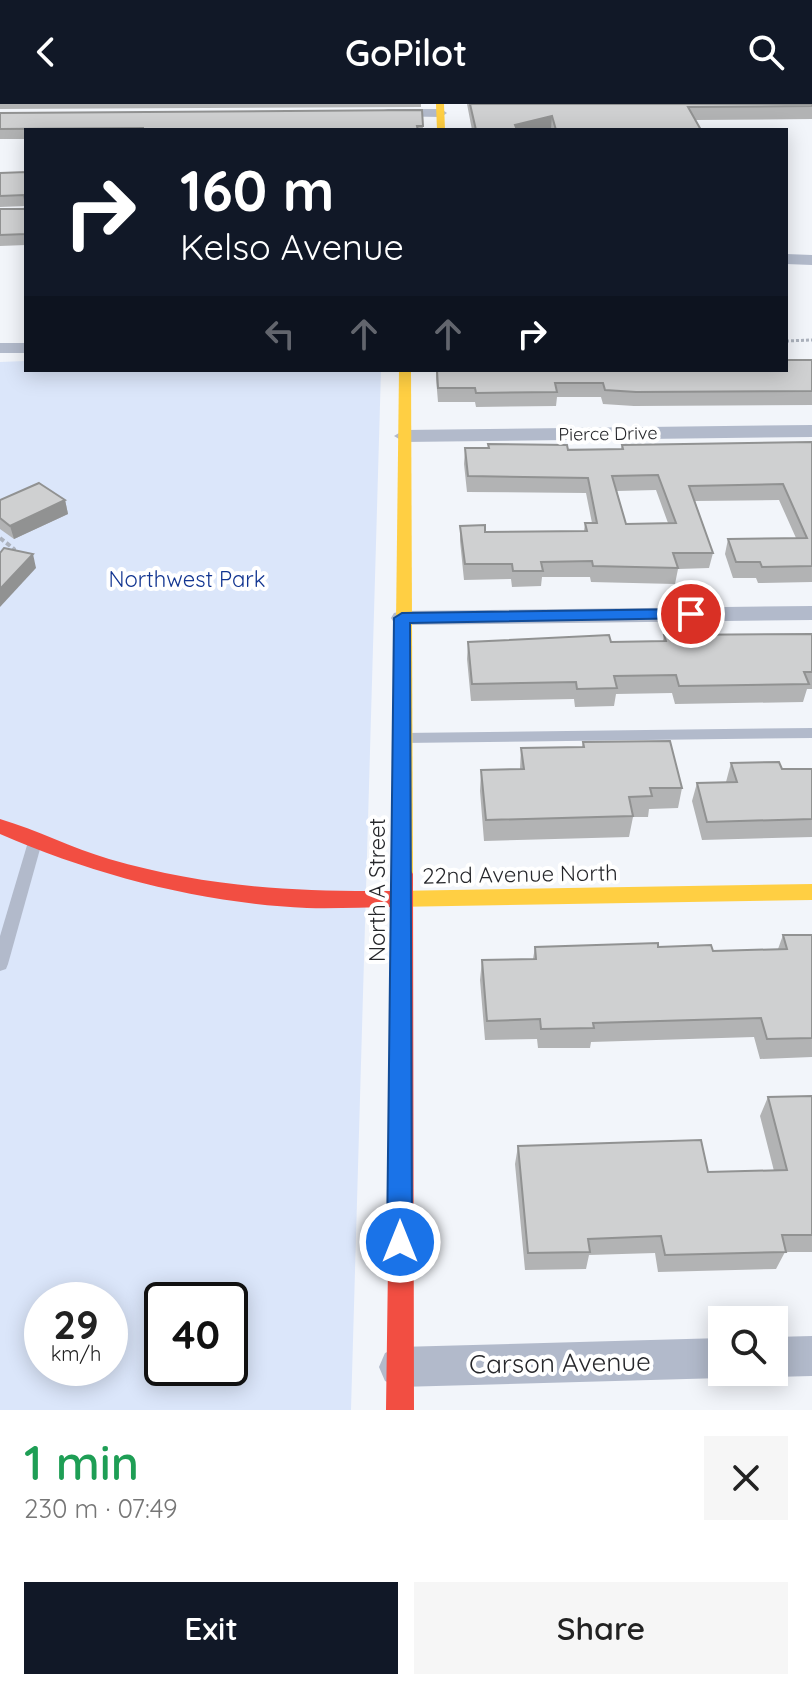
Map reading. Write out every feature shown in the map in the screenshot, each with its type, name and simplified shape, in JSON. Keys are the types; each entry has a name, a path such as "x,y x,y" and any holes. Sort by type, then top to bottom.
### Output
{"street":[{"path":"377,113 441,116"},
{"path":"788,259 812,260"},
{"path":"0,348 24,348"},
{"name":"North A Street","path":"400,1410 405,372"},
{"name":"Pierce Drive","path":"404,436 812,431"},
{"path":"402,618 812,613"},
{"name":"22nd Avenue North","path":"0,826 35,842 136,873 203,887 307,900 812,892"},
{"path":"788,1357 812,1356"},
{"name":"Carson Avenue","path":"399,1367 708,1358"}],"lane":[{"path":"402,738 812,733"},
{"path":"0,964 35,842"}],"path":[{"path":"788,341 812,340"},
{"path":"0,538 14,549 7,557"}],"green space":[{"name":"Northwest Park","path":"24,361 24,372 381,372 351,1410 0,1410 0,362"}],"building":[{"path":"470,104 812,104 688,107 700,128 555,128 552,116 515,125 516,128 476,128"},
{"path":"422,110 423,126 0,129 0,113"},
{"path":"24,172 24,195 0,196 0,173"},
{"path":"0,209 24,209 24,234 0,235"},
{"path":"788,360 812,360 812,391 636,392 605,390 603,383 555,383 557,392 476,393 475,388 438,388 437,372 788,372"},
{"path":"812,442 812,566 762,567 760,562 736,562 728,539 807,538 783,484 689,486 713,553 673,553 678,568 593,566 592,561 541,562 543,571 513,571 512,564 465,564 460,526 485,525 485,532 587,531 585,523 597,523 588,478 468,476 465,448 489,448 488,444 567,445 568,450 623,449 622,445","holes":["658,475 676,523 626,524 612,476"]},
{"path":"39,483 65,500 10,526 0,518 0,500"},
{"path":"4,548 33,554 0,589 0,553"},
{"path":"812,634 812,672 804,672 809,684 679,686 676,675 614,676 617,688 577,689 576,682 472,684 468,642 609,635 611,642 666,641 664,635"},
{"path":"670,741 682,788 650,788 652,796 629,797 633,816 486,820 481,770 524,769 521,748 584,747 583,742"},
{"path":"779,762 782,769 812,769 812,819 707,822 697,783 737,782 731,763"},
{"path":"783,935 812,935 812,1038 767,1039 761,1018 593,1023 594,1028 541,1029 540,1019 487,1021 482,960 536,959 535,947 658,943 658,947 711,945 713,951 787,949"},
{"path":"812,1096 812,1235 782,1235 786,1252 665,1255 661,1236 588,1239 590,1252 528,1253 518,1146 701,1140 708,1172 787,1170 768,1097"}],"traffic: slow":[{"path":"440,104 441,128"},
{"path":"403,874 405,372"},
{"path":"393,899 812,892"}],"traffic: jam":[{"path":"0,826 73,855 189,886 307,900 393,899"},
{"path":"400,1410 403,874"}],"route":[{"path":"400,1242 402,618 691,614"}]}
